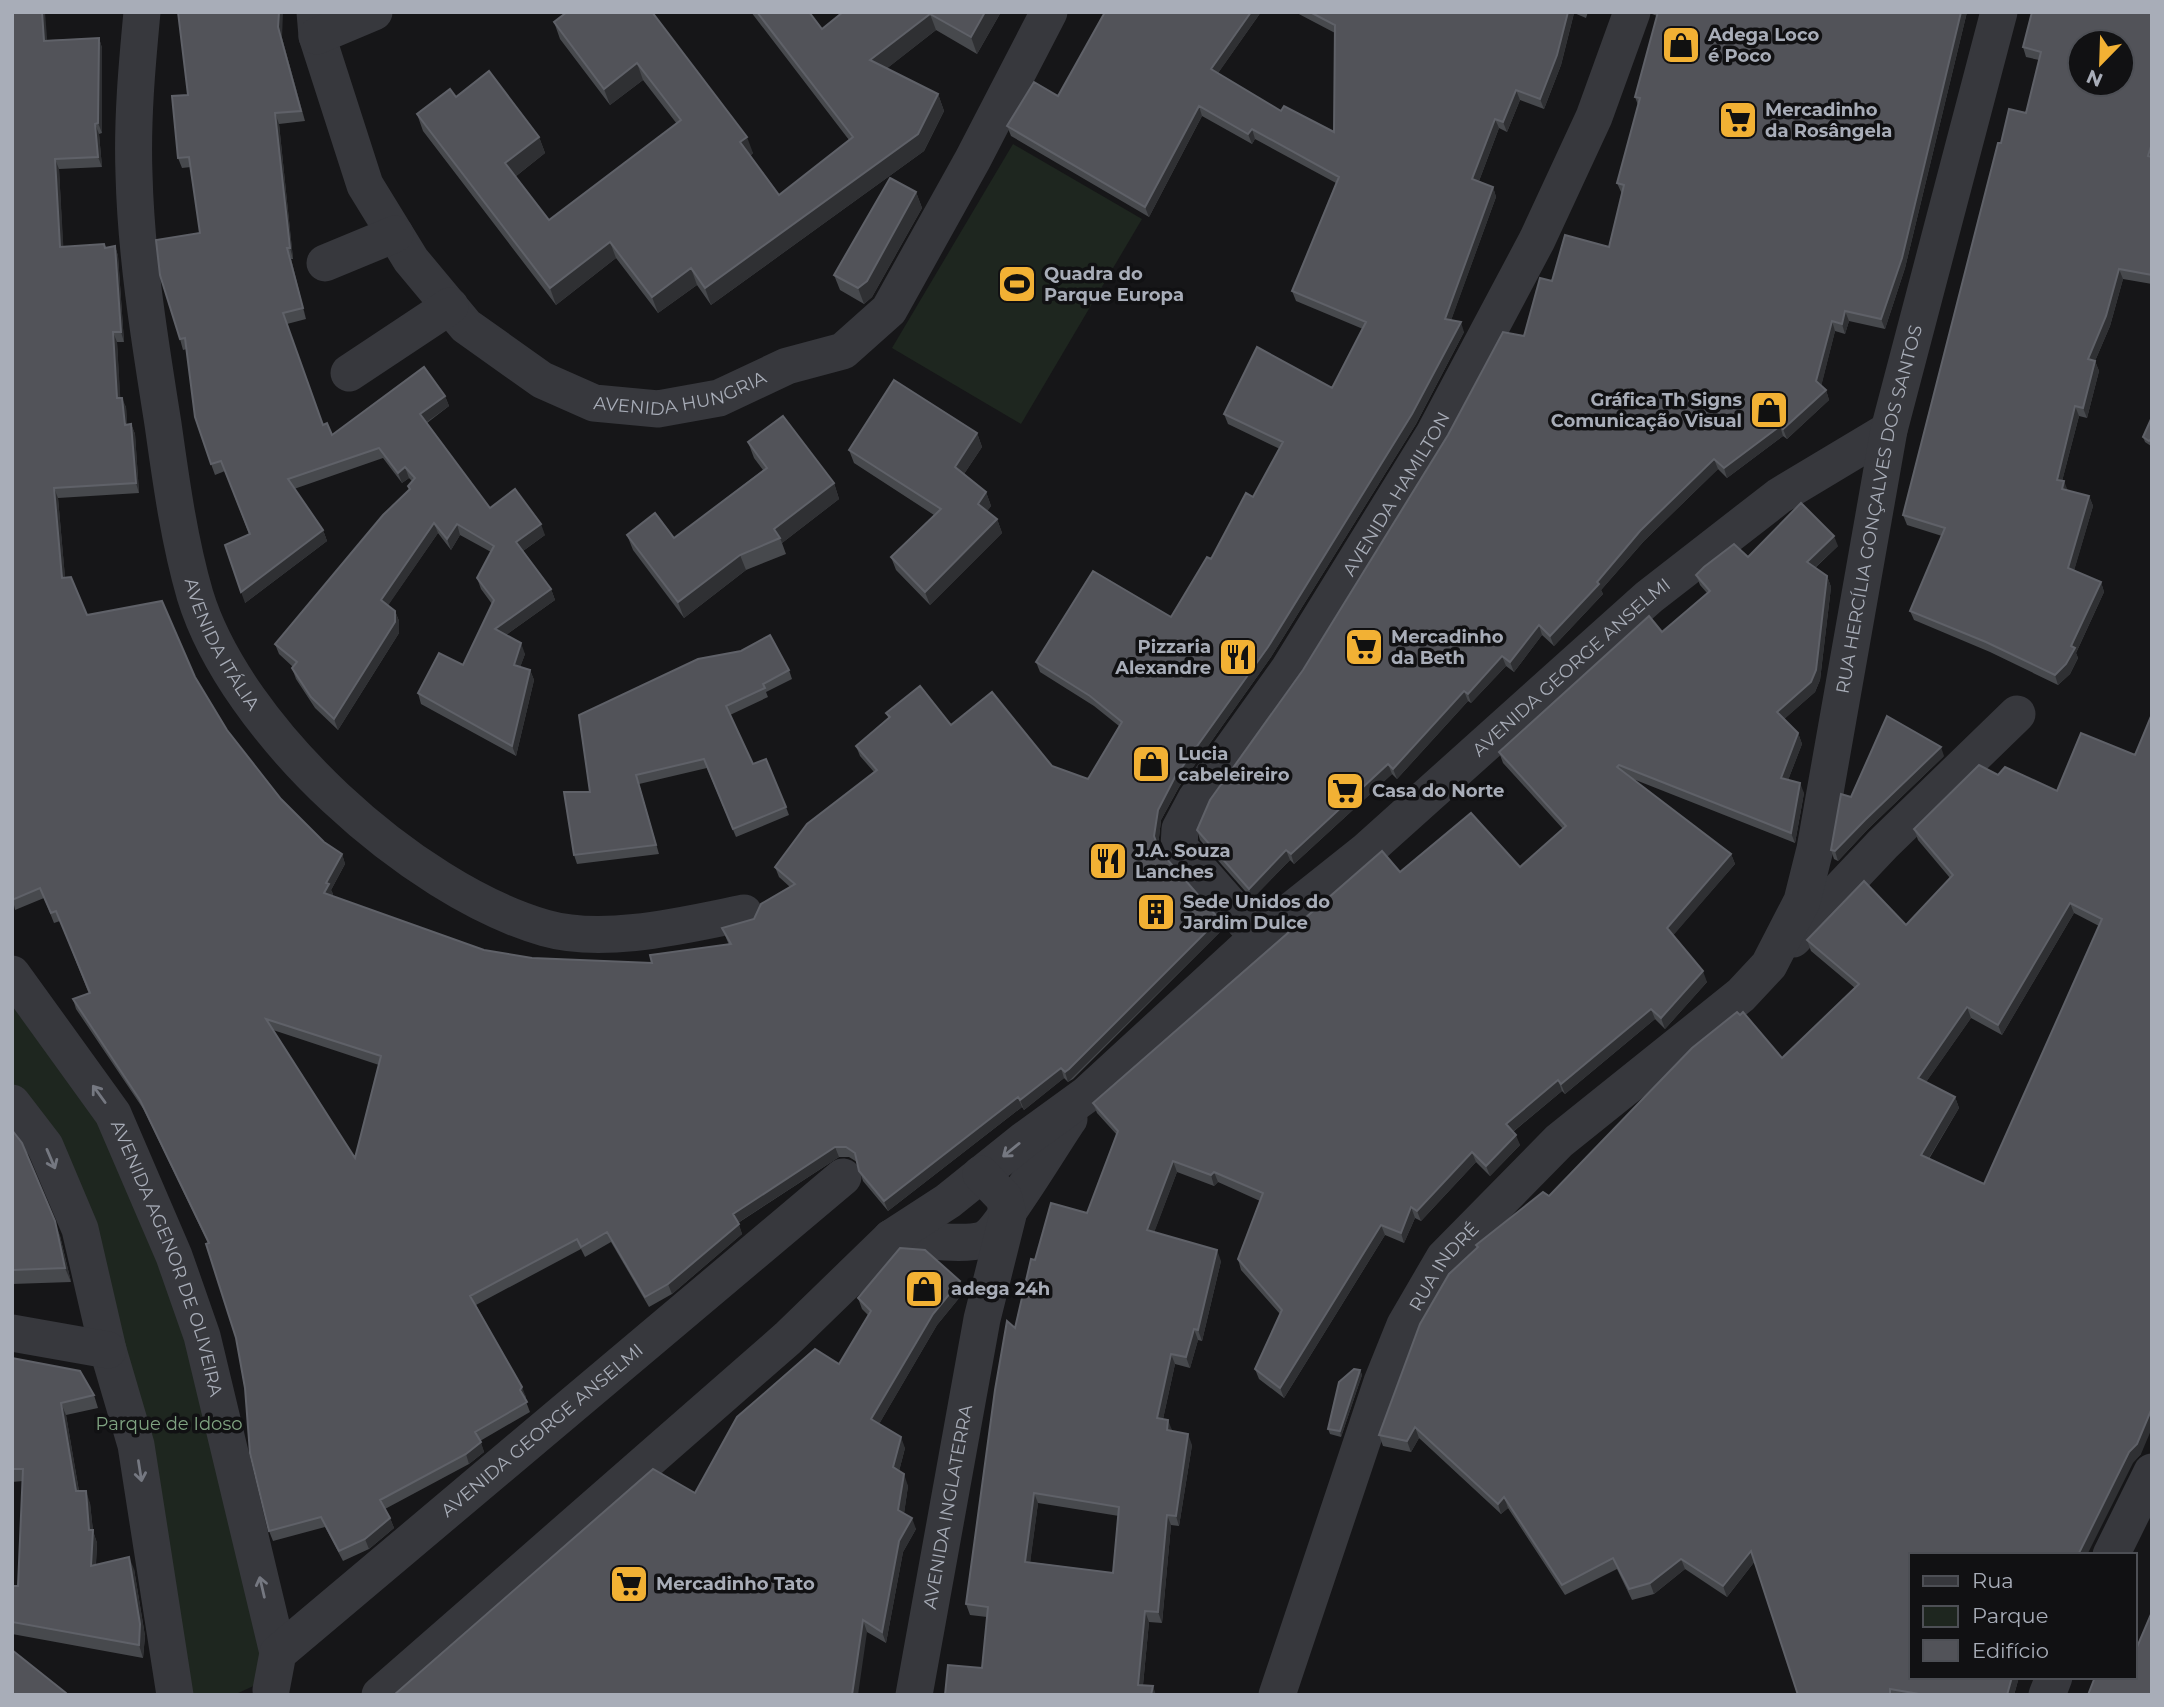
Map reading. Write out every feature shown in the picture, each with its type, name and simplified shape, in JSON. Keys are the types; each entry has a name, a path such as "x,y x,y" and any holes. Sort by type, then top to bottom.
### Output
{"street":[{"name":"AVENIDA ITÁLIA","path":"142,12 134,174 149,335 173,490 196,597 224,660 276,736 360,822 474,900 548,929 607,933 666,930 744,913"},
{"name":"AVENIDA HUNGRIA","path":"374,12 316,24 365,185 411,260 466,326 542,380 594,403 658,409 719,398 787,366 843,351 889,310 973,159 1049,12"},
{"name":"AVENIDA HAMILTON","path":"1258,937 1179,847 1180,829 1196,799 1289,669 1434,434 1543,228 1594,117 1632,12"},
{"name":"RUA HERCÍLIA GONÇALVES DOS SANTOS","path":"1741,995 1769,965 1802,901 1815,849 1889,430 1999,12"},
{"path":"326,263 395,234"},
{"path":"349,373 450,306"},
{"name":"AVENIDA GEORGE ANSELMI","path":"380,1695 788,1338 891,1238 948,1201 1086,1096 1258,937 1366,851 1649,597 1779,496 1889,430"},
{"path":"1769,965 1884,844 2017,713"},
{"name":"AVENIDA AGENOR DE OLIVEIRA","path":"12,974 113,1114 174,1256 202,1336 278,1653"},
{"name":"RUA INDRÉ","path":"1277,1695 1382,1381 1405,1325 1444,1258 1559,1141 1741,995"},
{"name":"AVENIDA GEORGE ANSELMI","path":"891,1238 955,1241 986,1239 1008,1215 1037,1165 1086,1096"},
{"path":"12,1103 46,1146 80,1229 108,1350 136,1445 175,1695"},
{"path":"981,1174 1004,1198 1008,1215"},
{"name":"AVENIDA GEORGE ANSELMI","path":"278,1653 843,1177"},
{"name":"AVENIDA INGLATERRA","path":"948,1201 947,1216 982,1319"},
{"name":"AVENIDA INGLATERRA","path":"914,1695 982,1319 1008,1215"},
{"path":"12,1333 108,1350"},
{"path":"2112,1553 2152,1472"},
{"path":"268,1693 278,1653"}],"green space":[{"name":"Quadra do Parque Europa","path":"1013,144 1142,219 1021,424 892,348"},
{"name":"Parque de Idoso","path":"12,977 121,1133 220,1410 273,1677 234,1695 189,1695 30,1109 12,1103"}],"building":[{"path":"12,12 42,12 44,41 99,38 98,123 95,124 98,157 55,159 60,247 104,244 105,248 115,246 121,332 113,332 117,398 122,398 125,425 131,424 136,483 54,488 62,578 71,577 87,615 162,601 195,677 227,730 281,799 324,842 342,854 326,883 329,884 324,893 484,950 532,958 652,963 650,955 731,944 722,928 754,919 761,904 795,884 775,867 807,824 877,770 856,746 890,717 886,713 920,686 951,725 992,692 1052,766 1088,779 1122,722 1090,696 1036,662 1093,571 1171,617 1207,557 1211,559 1246,493 1253,497 1283,442 1224,414 1257,347 1332,388 1366,322 1292,291 1339,177 1252,129 1248,134 1199,106 1145,207 1007,126 1034,82 1058,96 1105,12 1251,12 1211,69 1281,111 1284,106 1334,132 1335,25 1310,12 1568,12 1557,55 1540,99 1516,90 1503,122 1495,119 1472,179 1493,187 1445,319 1461,322 1412,414 1268,647 1175,777 1158,810 1154,836 1159,850 1219,919 1069,1069 1065,1072 1061,1068 1020,1100 1018,1097 884,1201 859,1171 855,1153 846,1147 835,1147 733,1214 739,1224 668,1284 645,1297 607,1232 581,1247 577,1239 470,1296 522,1387 520,1390 527,1402 475,1432 481,1442 466,1454 380,1500 390,1518 365,1539 339,1551 321,1517 269,1531 250,1453 245,1388 236,1338 206,1244 209,1243 140,1100 73,999 90,993 56,911 51,913 40,888 12,900","holes":["266,1019 381,1056 355,1158"]},
{"path":"178,12 279,12 278,27 301,111 275,113 290,248 287,248 303,308 283,313 323,425 327,423 332,435 424,367 445,396 420,414 490,508 515,489 541,524 516,542 551,589 495,629 521,643 514,665 530,670 512,746 418,693 439,653 463,665 494,600 477,578 494,546 457,524 447,539 434,523 381,600 395,611 395,622 334,719 311,697 292,668 297,662 275,644 383,515 410,489 408,486 415,478 405,467 398,473 379,448 288,479 323,530 241,592 225,545 250,534 221,461 211,464 195,417 185,338 180,339 160,275 156,240 200,233 189,157 178,158 172,96 188,95"},
{"path":"567,12 652,12 747,137 740,142 779,195 853,137 757,12 809,12 822,29 843,12 985,12 971,37 930,14 870,60 938,94 918,134 705,288 691,268 652,297 610,242 550,288 417,114 450,89 456,97 489,71 539,137 505,163 549,220 681,120 637,63 604,89 554,22"},
{"path":"1658,12 1961,12 1902,258 1881,319 1845,311 1842,324 1832,321 1816,381 1826,390 1783,429 1780,426 1724,468 1714,459 1640,531 1597,582 1599,584 1550,636 1539,625 1510,662 1502,656 1468,694 1464,691 1393,769 1388,764 1291,854 1286,850 1249,889 1197,830 1210,800 1303,670 1448,435 1503,332 1524,336 1540,278 1552,281 1565,235 1609,247 1624,185 1617,183 1640,98 1635,97"},
{"path":"2032,12 2152,12 2152,143 2148,156 2152,157 2152,275 2119,269 2106,316 2088,359 2095,361 2083,408 2075,406 2057,480 2064,481 2062,489 2089,496 2068,568 2101,582 2071,646 2075,648 2066,664 2055,675 1986,642 1910,611 1945,528 1903,515 1998,143 2001,143 2009,109 2026,113 2041,52 2023,47"},
{"path":"890,178 916,192 867,281 858,288 834,275"},
{"path":"894,380 977,433 955,467 986,492 978,504 997,519 925,592 891,557 941,509 849,450"},
{"path":"783,416 834,483 774,529 780,538 740,555 678,602 627,535 655,513 674,538 767,468 748,442"},
{"path":"2152,417 2152,438 2149,441 2143,437"},
{"path":"1801,503 1834,536 1807,562 1827,576 1816,670 1811,682 1777,712 1798,733 1781,778 1800,783 1791,833 1619,765 1617,767 1731,854 1667,928 1703,971 1661,1018 1651,1009 1561,1084 1558,1080 1506,1124 1516,1135 1486,1166 1472,1152 1417,1211 1411,1207 1401,1233 1381,1225 1280,1388 1255,1369 1282,1310 1238,1259 1263,1193 1214,1172 1211,1175 1173,1161 1147,1230 1217,1250 1198,1330 1194,1329 1186,1357 1171,1354 1157,1418 1168,1420 1167,1430 1188,1434 1176,1516 1167,1515 1158,1612 1145,1611 1138,1685 1153,1686 1151,1695 945,1695 948,1665 982,1668 988,1607 966,1604 1007,1321 1015,1328 1031,1259 1035,1260 1051,1203 1087,1213 1118,1131 1093,1103 1382,851 1400,872 1471,813 1520,867 1566,826 1499,752 1649,616 1662,632 1710,591 1696,575 1704,567 1734,544 1748,557","holes":["1034,1493 1119,1507 1113,1573 1025,1562"]},
{"path":"770,635 789,670 763,684 765,688 726,706 753,764 766,759 786,807 733,829 704,759 636,775 656,845 574,855 564,792 590,792 579,715 698,659 741,651"},
{"path":"2152,714 2152,1408 2137,1444 2129,1452 2079,1553 1909,1553 1909,1679 2011,1679 2007,1695 1925,1695 1890,1689 1890,1695 1798,1695 1751,1551 1723,1586 1681,1559 1650,1583 1629,1589 1613,1558 1562,1585 1504,1497 1498,1504 1415,1427 1407,1441 1379,1435 1420,1324 1449,1274 1478,1247 1476,1245 1543,1192 1549,1196 1692,1048 1737,1012 1740,1015 1743,1012 1782,1058 1859,984 1807,940 1864,881 1906,925 1953,875 1914,829 1979,765 1998,775 2005,767 2057,791 2081,733 2135,755","holes":["2070,903 2102,919 1984,1184 1921,1155 1955,1097 1918,1078 1967,1007 1998,1025"]},
{"path":"1887,716 1941,747 1835,851 1831,850 1841,794 1851,797"},
{"path":"12,1130 22,1143 55,1221 65,1268 12,1270"},
{"path":"900,1248 925,1250 960,1281 933,1314 871,1419 901,1437 893,1467 904,1474 898,1510 912,1518 899,1541 882,1632 863,1620 852,1695 394,1695 653,1469 695,1493 737,1417 815,1349 839,1364 871,1311 858,1298"},
{"path":"12,1358 80,1371 94,1395 61,1403 76,1491 86,1491 89,1530 93,1530 91,1566 129,1557 140,1624 139,1645 12,1622 12,1586 18,1586 23,1469 12,1469"},
{"path":"1354,1369 1360,1370 1340,1431 1328,1429 1339,1382"},
{"path":"2152,1612 2152,1695 2088,1695 2094,1679 2136,1679 2136,1649"},
{"path":"12,1650 66,1693 65,1695 12,1695"}],"place":[{"name":"Adega Loco é Poco","path":"1681,45"},
{"name":"Mercadinho da Rosângela","path":"1738,120"},
{"name":"Quadra do Parque Europa","path":"1017,284"},
{"name":"Gráfica Th Signs Comunicação Visual","path":"1769,410"},
{"name":"Mercadinho da Beth","path":"1364,647"},
{"name":"Pizzaria Alexandre","path":"1238,657"},
{"name":"Lucia cabeleireiro","path":"1151,764"},
{"name":"Casa do Norte","path":"1345,791"},
{"name":"J.A. Souza Lanches","path":"1108,861"},
{"name":"Sede Unidos do Jardim Dulce","path":"1156,912"},
{"name":"adega 24h","path":"924,1289"},
{"name":"Mercadinho Tato","path":"629,1584"}]}
